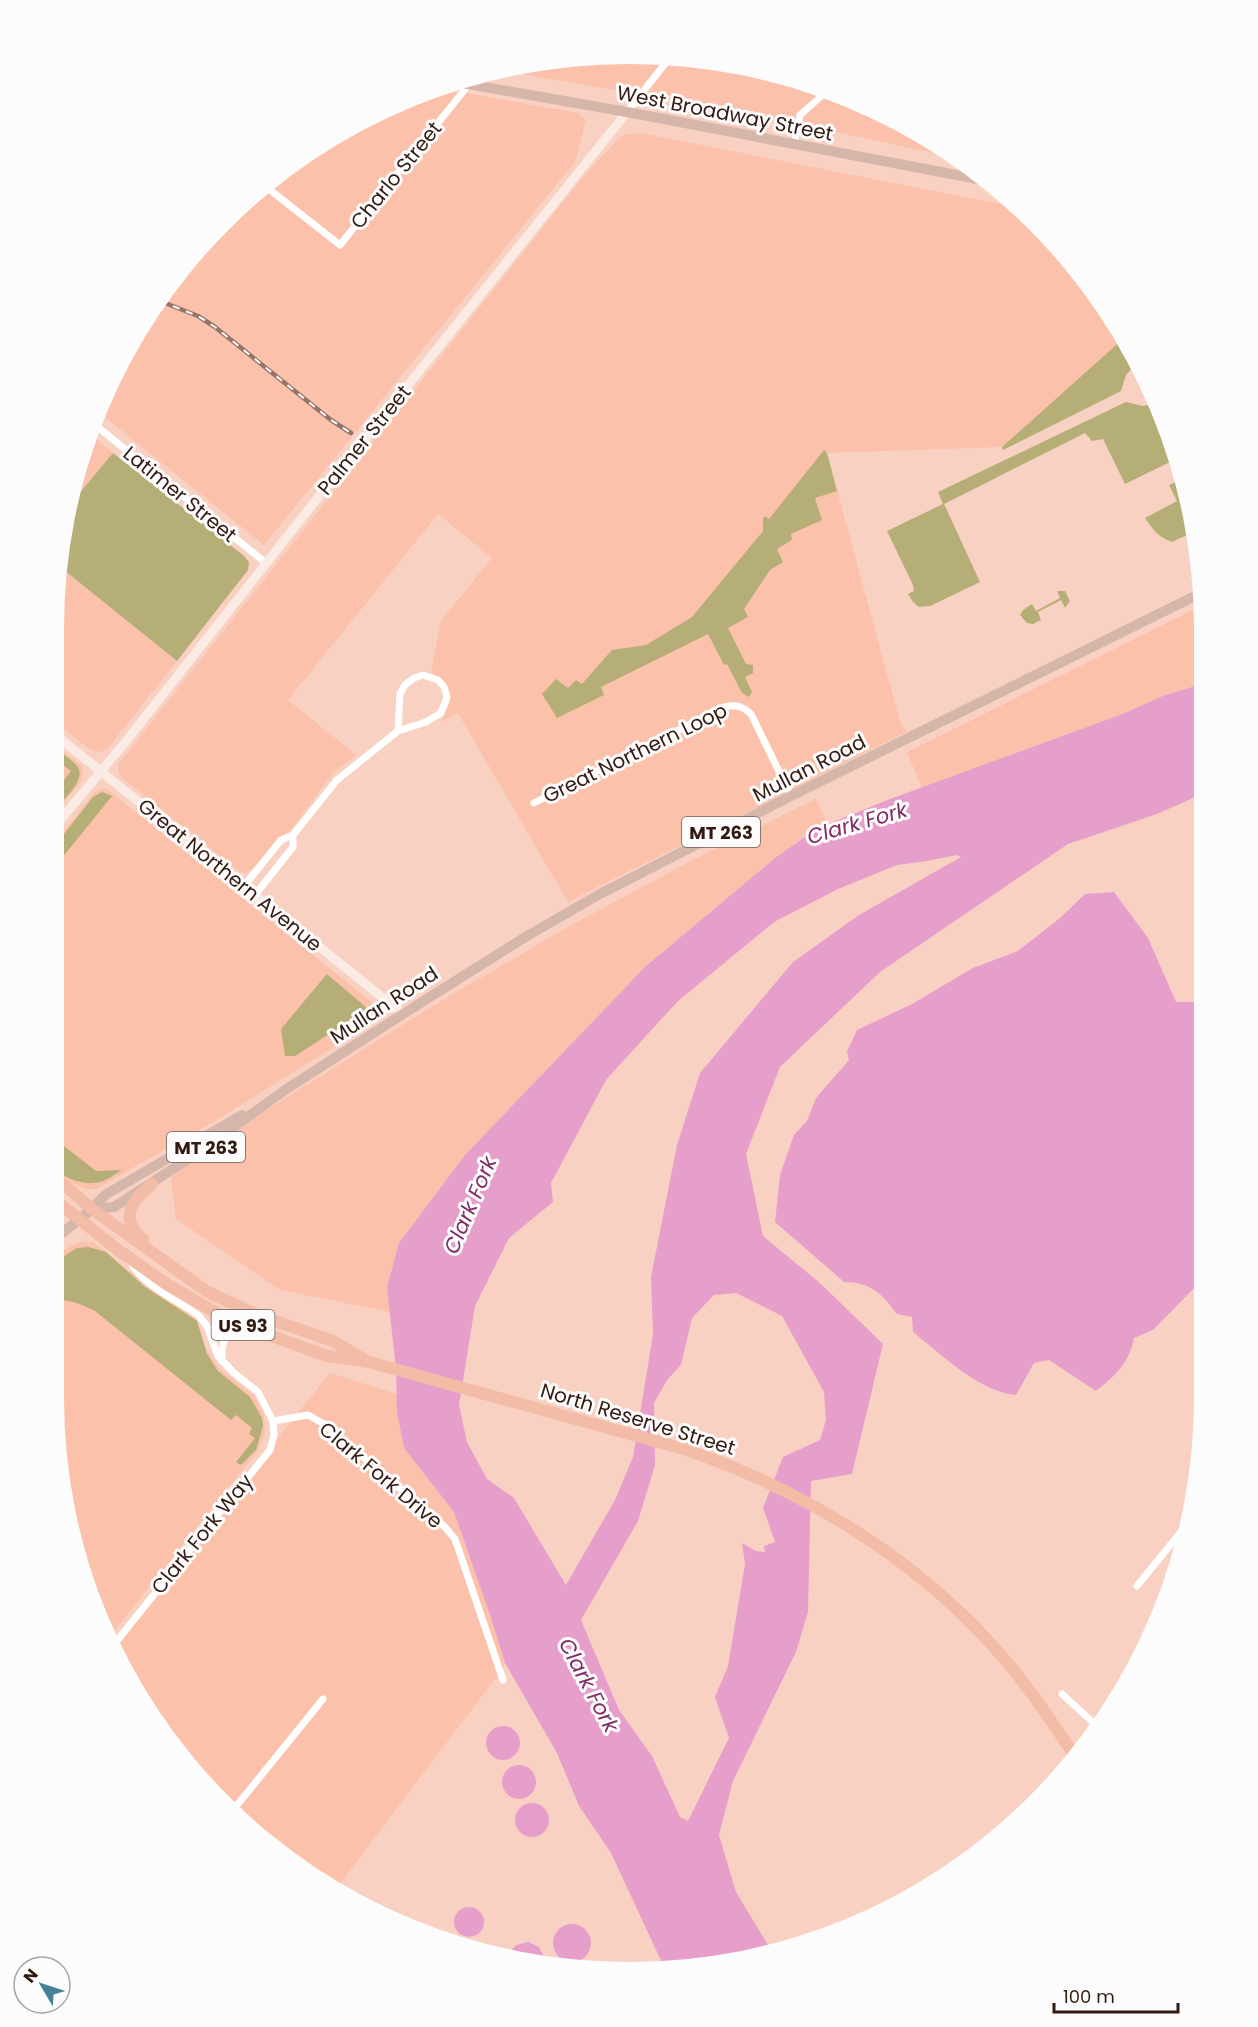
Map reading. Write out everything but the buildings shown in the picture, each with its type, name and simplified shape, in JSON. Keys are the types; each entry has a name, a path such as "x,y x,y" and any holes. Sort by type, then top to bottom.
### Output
{"highway":[{"path":"152,1184 138,1195 131,1208 129,1216 132,1228 153,1247 193,1275 206,1291"},
{"name":"North Reserve Street","path":"64,1185 92,1209 206,1291 255,1314 333,1341 369,1362"},
{"name":"North Reserve Street","path":"64,1207 129,1258 185,1296 247,1327 327,1356 369,1362 684,1449 766,1481 836,1518 885,1550 952,1605 1019,1676 1071,1749"}],"main road":[{"name":"West Broadway Street","path":"484,84 967,177"},
{"name":"Mullan Road","path":"92,1209 114,1207 152,1184 259,1108 403,1014 527,936 600,894 1192,597"},
{"name":"Mullan Road","path":"64,1232 92,1209 105,1195 235,1118 259,1108"}],"street":[{"name":"Palmer Street","path":"64,816 663,66"},
{"name":"Charlo Street","path":"272,192 340,245 464,89"},
{"path":"794,144 800,115 820,98"},
{"name":"Latimer Street","path":"101,430 266,563"},
{"path":"244,886 281,840 293,835 337,780 398,731 426,722 441,713 447,696 438,680 423,675 405,685 400,694 398,731"},
{"name":"Great Northern Loop","path":"534,802 724,707 733,705 743,707 751,714 792,796"},
{"name":"Great Northern Avenue","path":"64,741 403,1014"},
{"path":"255,895 292,848 293,835"},
{"path":"129,1258 133,1267 147,1281 204,1321 222,1361 258,1392 273,1421"},
{"name":"US 93","path":"222,1361 223,1343 229,1333 247,1327"},
{"name":"Clark Fork Drive","path":"273,1421 308,1415 324,1424 445,1527 455,1539 503,1680"},
{"name":"Clark Fork Way","path":"119,1639 270,1450 274,1435 273,1421"},
{"path":"1137,1586 1175,1540"},
{"path":"1062,1694 1092,1721"},
{"path":"238,1804 323,1699"}],"shaded area":[{"path":"629,64 703,69 739,75 810,94 845,107 931,152 736,111 523,74 555,69"},
{"path":"457,92 578,113 586,120 575,162 264,545 105,418 140,347 181,285 230,230 285,181 347,140 413,107"},
{"path":"641,133 1000,204 1028,230 1077,285 1117,345 1002,447 827,453 900,722 906,732 568,902 458,713 441,722 450,703 450,696 448,688 431,672 441,621 492,558 438,514 288,700 356,755 334,772 291,829 253,868 245,873 240,872 121,777 118,770 119,763 582,178 620,137"},
{"path":"1117,345 1130,370 1126,375 1121,391 1003,450 1002,447"},
{"path":"1126,402 1147,405 1168,463 1125,484 1103,439 1092,441 1085,433 944,504 980,582 930,606 919,607 908,594 914,591 913,585 887,531 943,504 938,492"},
{"path":"97,440 113,453 82,490"},
{"path":"824,450 827,453 837,491 815,498 822,520 791,534 792,540 777,549 783,562 770,570 744,609 748,617 728,628 746,664 753,665 753,673 745,677 752,692 749,697 742,693 708,634 601,687 604,695 557,718 542,694 556,679 568,688 576,680 582,684 612,650 646,645 692,617 763,531 763,518 765,516 769,519"},
{"path":"113,453 249,562 248,570 177,661 68,573 75,519 82,490"},
{"path":"1174,483 1186,535 1172,542 1156,533 1145,518 1177,501 1169,485"},
{"path":"68,573 177,661 108,748 100,752 92,751 64,730 64,629"},
{"path":"1057,591 1065,591 1070,601 1065,608 1061,600 1038,612 1041,620 1033,624 1027,623 1020,615 1032,604 1036,611 1060,598"},
{"path":"1193,610 1194,686 1165,695 1125,713 922,788 907,752"},
{"path":"64,752 82,766 81,781 64,802"},
{"path":"64,755 77,766 79,777 74,788 64,799 64,780 71,771 64,766"},
{"path":"107,789 379,1008 381,1014 379,1019 220,1118 96,1189 85,1189 64,1177 64,830 95,792"},
{"path":"102,792 112,796 64,856 64,834 93,797"},
{"path":"816,799 826,820 775,858 646,966 465,1155 399,1243 387,1287 390,1312 280,1290 176,1219 171,1177 263,1112 441,1001 568,927 687,863"},
{"path":"327,974 368,1009 295,1056 285,1056 281,1029"},
{"path":"64,1146 96,1171 122,1170 106,1180 94,1183 76,1181 65,1176"},
{"path":"80,1242 93,1242 148,1286 187,1312 197,1321 207,1351 220,1369 254,1396 264,1415 265,1434 257,1452 115,1631 94,1579 75,1508 69,1472 64,1398 64,1251"},
{"path":"88,1247 106,1252 145,1287 197,1321 207,1354 218,1371 250,1397 262,1418 263,1426 256,1450 241,1465 236,1462 255,1438 249,1434 252,1428 236,1415 231,1420 95,1311 64,1300 64,1256 77,1248"},
{"path":"330,1373 397,1394 397,1413 404,1448 454,1512 505,1663 340,1883 285,1846 230,1797 205,1770 160,1712 118,1637"}],"water":[{"name":"Clark Fork","path":"1194,686 1194,798 1157,814 1068,844 880,972 780,1067 746,1154 763,1236 821,1284 883,1344 852,1474 811,1481 808,1612 796,1652 733,1781 719,1835 736,1892 768,1945 703,1958 661,1961 611,1853 579,1806 557,1753 505,1663 454,1512 404,1448 397,1413 396,1369 387,1287 399,1243 465,1155 646,966 775,858 816,829 890,799 1125,713 1165,695","holes":["957,855 961,857 859,915 793,962 700,1073 677,1145 651,1277 653,1334 633,1457 615,1500 566,1585 514,1498 487,1479 467,1442 459,1405 475,1306 509,1238 553,1202 551,1183 606,1080 677,1002 774,922 838,889 897,865","736,1293 782,1316 824,1392 826,1420 820,1440 783,1457 763,1508 775,1542 764,1546 765,1552 756,1551 742,1543 745,1564 728,1666 715,1697 729,1738 688,1821 680,1817 652,1756 619,1710 581,1620 638,1521 655,1465 654,1403 667,1380 681,1365 692,1318 714,1295"]},
{"path":"1114,892 1148,938 1176,1002 1194,1002 1194,1288 1153,1330 1134,1338 1129,1355 1121,1368 1096,1391 1049,1360 1034,1363 1016,1395 988,1387 961,1371 913,1332 912,1317 897,1314 875,1290 862,1284 844,1282 775,1222 780,1175 794,1135 807,1121 816,1098 849,1060 847,1052 857,1030 912,1004 973,968 1018,951 1060,918 1085,894"},
{"path":"503,1726 515,1731 520,1743 515,1755 503,1760 491,1755 486,1743 491,1731"},
{"path":"519,1765 531,1770 536,1782 531,1794 519,1799 507,1794 502,1782 507,1770"},
{"path":"532,1803 544,1808 549,1820 544,1832 532,1837 520,1832 515,1820 520,1808"},
{"path":"469,1907 480,1911 484,1922 480,1933 469,1937 458,1933 454,1922 458,1911"},
{"path":"572,1924 579,1926 589,1936 591,1943 589,1950 579,1960 563,1959 555,1950 553,1943 555,1936 565,1926"},
{"path":"528,1942 539,1947 544,1956 512,1950 516,1945"}],"railway":[{"path":"168,304 198,316 215,327 331,420 351,433"}]}
